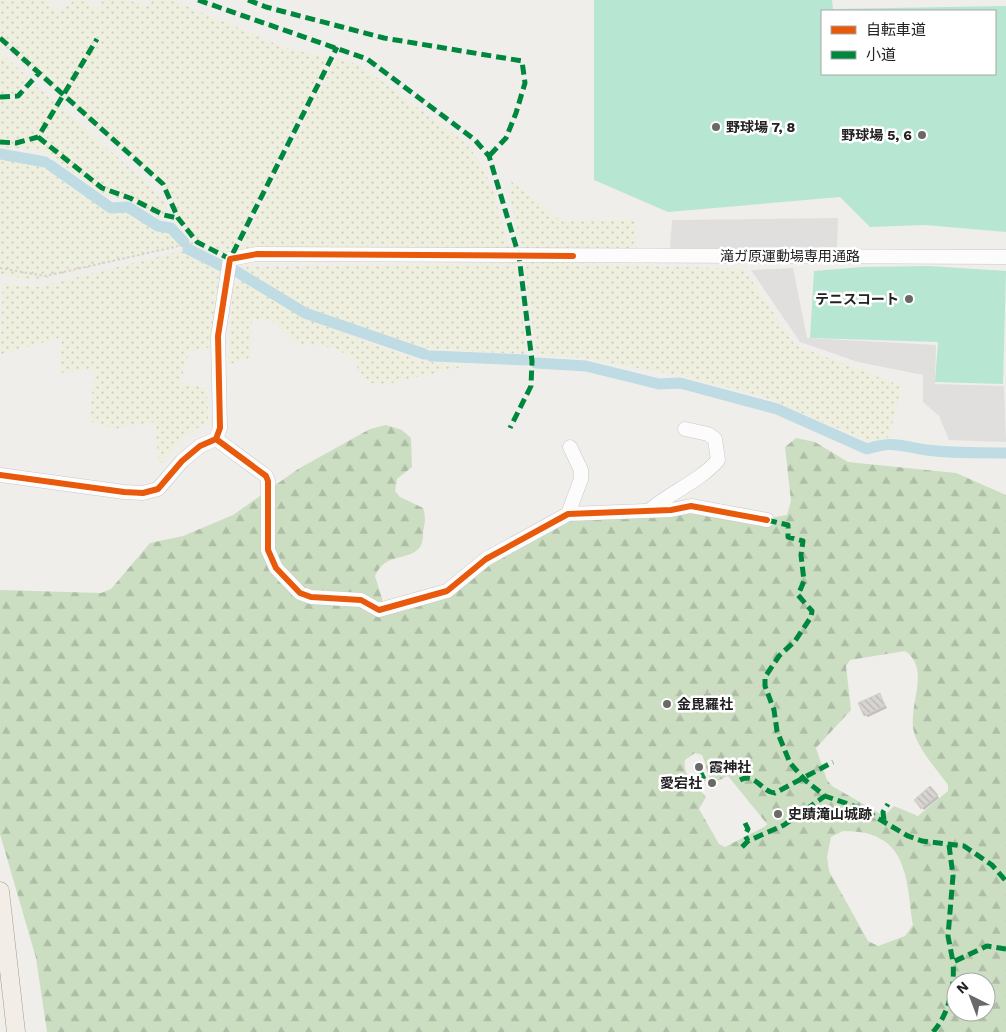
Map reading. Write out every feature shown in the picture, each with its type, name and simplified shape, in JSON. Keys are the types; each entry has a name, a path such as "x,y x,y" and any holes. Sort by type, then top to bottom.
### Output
{"main road":[{"path":"0,891 16,1032"}],"street":[{"name":"滝ガ原運動場専用通路","path":"216,439 220,428 218,336 230,258 257,254 1006,257"},
{"path":"650,510 664,498 710,469 718,460 715,439 708,434 685,429"},
{"path":"0,475 124,492 143,492 158,489 182,461 200,446 216,439 266,476 268,481 269,554 276,568 300,593 311,597 361,600 382,610 413,599 447,592 486,560 568,514 671,510 691,506 767,520"},
{"path":"568,514 581,479 581,470 570,447"}],"path":[{"path":"0,268 45,276 198,242"},
{"path":"698,693 765,686"},
{"path":"704,779 709,787"}],"green space":[{"path":"0,0 47,0 58,12 75,0 82,0 98,9 103,0 127,0 144,5 153,0 172,0 286,48 328,58 229,256 196,239 177,217 170,193 0,43"},
{"name":"野球場 7, 8","path":"594,0 832,0 833,9 1006,6 1006,232 925,225 870,227 840,197 668,212 594,180"},
{"path":"0,52 28,77 15,94 0,94"},
{"path":"336,58 360,65 466,143 482,165 493,191 510,251 237,255"},
{"path":"34,84 163,197 170,218 159,218 130,198 110,198 41,150 0,147 0,99 20,99"},
{"path":"0,157 42,163 108,210 128,211 156,228 170,230 183,245 38,280 0,275"},
{"path":"511,181 561,221 636,219 637,253 523,250 510,201"},
{"path":"184,250 192,256 223,270 217,291 211,347 189,352 180,383 207,388 208,421 183,438 159,466 155,422 115,429 89,421 95,369 60,373 62,337 0,355 3,283 38,287"},
{"path":"523,261 744,269 795,345 902,386 889,437 872,443 764,397 688,377 583,358 537,354"},
{"path":"515,263 527,354 440,350 413,345 306,309 236,267"},
{"name":"テニスコート","path":"929,266 1006,271 1003,384 935,382 938,342 810,338 814,271 862,267"},
{"path":"242,281 297,314 343,333 421,361 466,366 388,384 371,383 358,371 356,358 332,348 295,343 272,321 252,319 251,357 228,365 233,284"},
{"path":"386,425 402,430 411,438 412,467 397,479 395,491 400,497 423,508 425,523 423,540 415,552 385,563 375,576 385,608 411,603 564,518 691,510 770,518 787,515 791,501 785,447 796,438 815,442 848,462 956,473 1006,495 1006,1032 47,1032 36,958 0,834 0,590 101,593 111,589 150,543 183,536 233,515 298,469 370,429","holes":["905,651 913,659 917,668 917,689 913,711 916,739 948,785 948,791 918,816 894,806 884,816 832,786 827,780 816,748 851,710 846,666 850,660","695,753 702,755 709,777 713,783 728,776 767,824 766,826 725,847 719,844 699,809 706,797 686,771 685,760","843,831 863,832 882,840 892,848 899,859 907,884 913,925 905,936 878,946 868,941 829,871 827,857 831,837"]}],"shaded area":[{"path":"838,218 837,247 670,249 672,220"},
{"path":"793,268 807,338 936,345 935,384 1004,386 1006,442 949,440 939,416 923,402 923,375 858,362 800,342 751,270"}],"building":[{"path":"880,693 885,706 864,716 858,703"},
{"path":"930,786 938,795 921,809 914,800"}],"waterway":[{"path":"0,154 45,162"},
{"path":"50,165 111,208 128,207 158,226 171,228 184,242"},
{"path":"188,249 224,267"},
{"path":"234,270 305,313 424,354"},
{"path":"431,356 526,360"},
{"path":"536,363 586,366 659,384 680,383 777,409 867,449 894,444 941,452 1006,453"}],"marked path":[{"path":"198,0 367,59 475,140 489,156 519,256 532,361 531,386 510,428"},
{"path":"248,0 266,7 384,38 522,61 525,83 516,113 506,138 489,156"},
{"path":"0,38 163,184 178,218 197,242 230,259 337,47"},
{"path":"0,142 16,143 38,137 97,39"},
{"path":"0,97 18,96 39,73"},
{"path":"38,137 102,188 130,198 164,215 178,218"},
{"path":"767,520 788,525 788,537 803,541 801,555 804,581 798,595 812,611 811,617 795,641 779,656 765,677 765,686 774,710 777,731 790,763 805,780 825,796 862,809 908,836 922,841 964,846 992,865 1006,881"},
{"path":"740,780 746,778 754,780 770,792 775,793 833,762"},
{"path":"701,773 704,779"},
{"path":"742,847 748,841 784,825 825,796"},
{"path":"884,820 883,812 888,804"},
{"path":"745,823 748,829 745,835 748,841"},
{"path":"949,845 953,876 948,936 953,962 987,946 1006,949"},
{"path":"933,1032 939,1025 950,999 953,981 953,962"}],"cycle path":[{"path":"0,475 143,493 158,489 182,461 200,446 216,439 220,428 218,336 230,259 257,254 573,256"},
{"path":"216,439 266,476 268,481 268,550 276,568 300,593 311,597 361,600 379,610 447,591 486,559 568,514 671,510 691,506 767,520"}],"place":[{"name":"野球場 7, 8","path":"716,127"},
{"name":"野球場 5, 6","path":"922,135"},
{"name":"テニスコート","path":"909,299"},
{"name":"金毘羅社","path":"667,704"},
{"name":"霞神社","path":"699,767"},
{"name":"愛宕社","path":"712,783"},
{"name":"史蹟滝山城跡","path":"778,814"}]}
